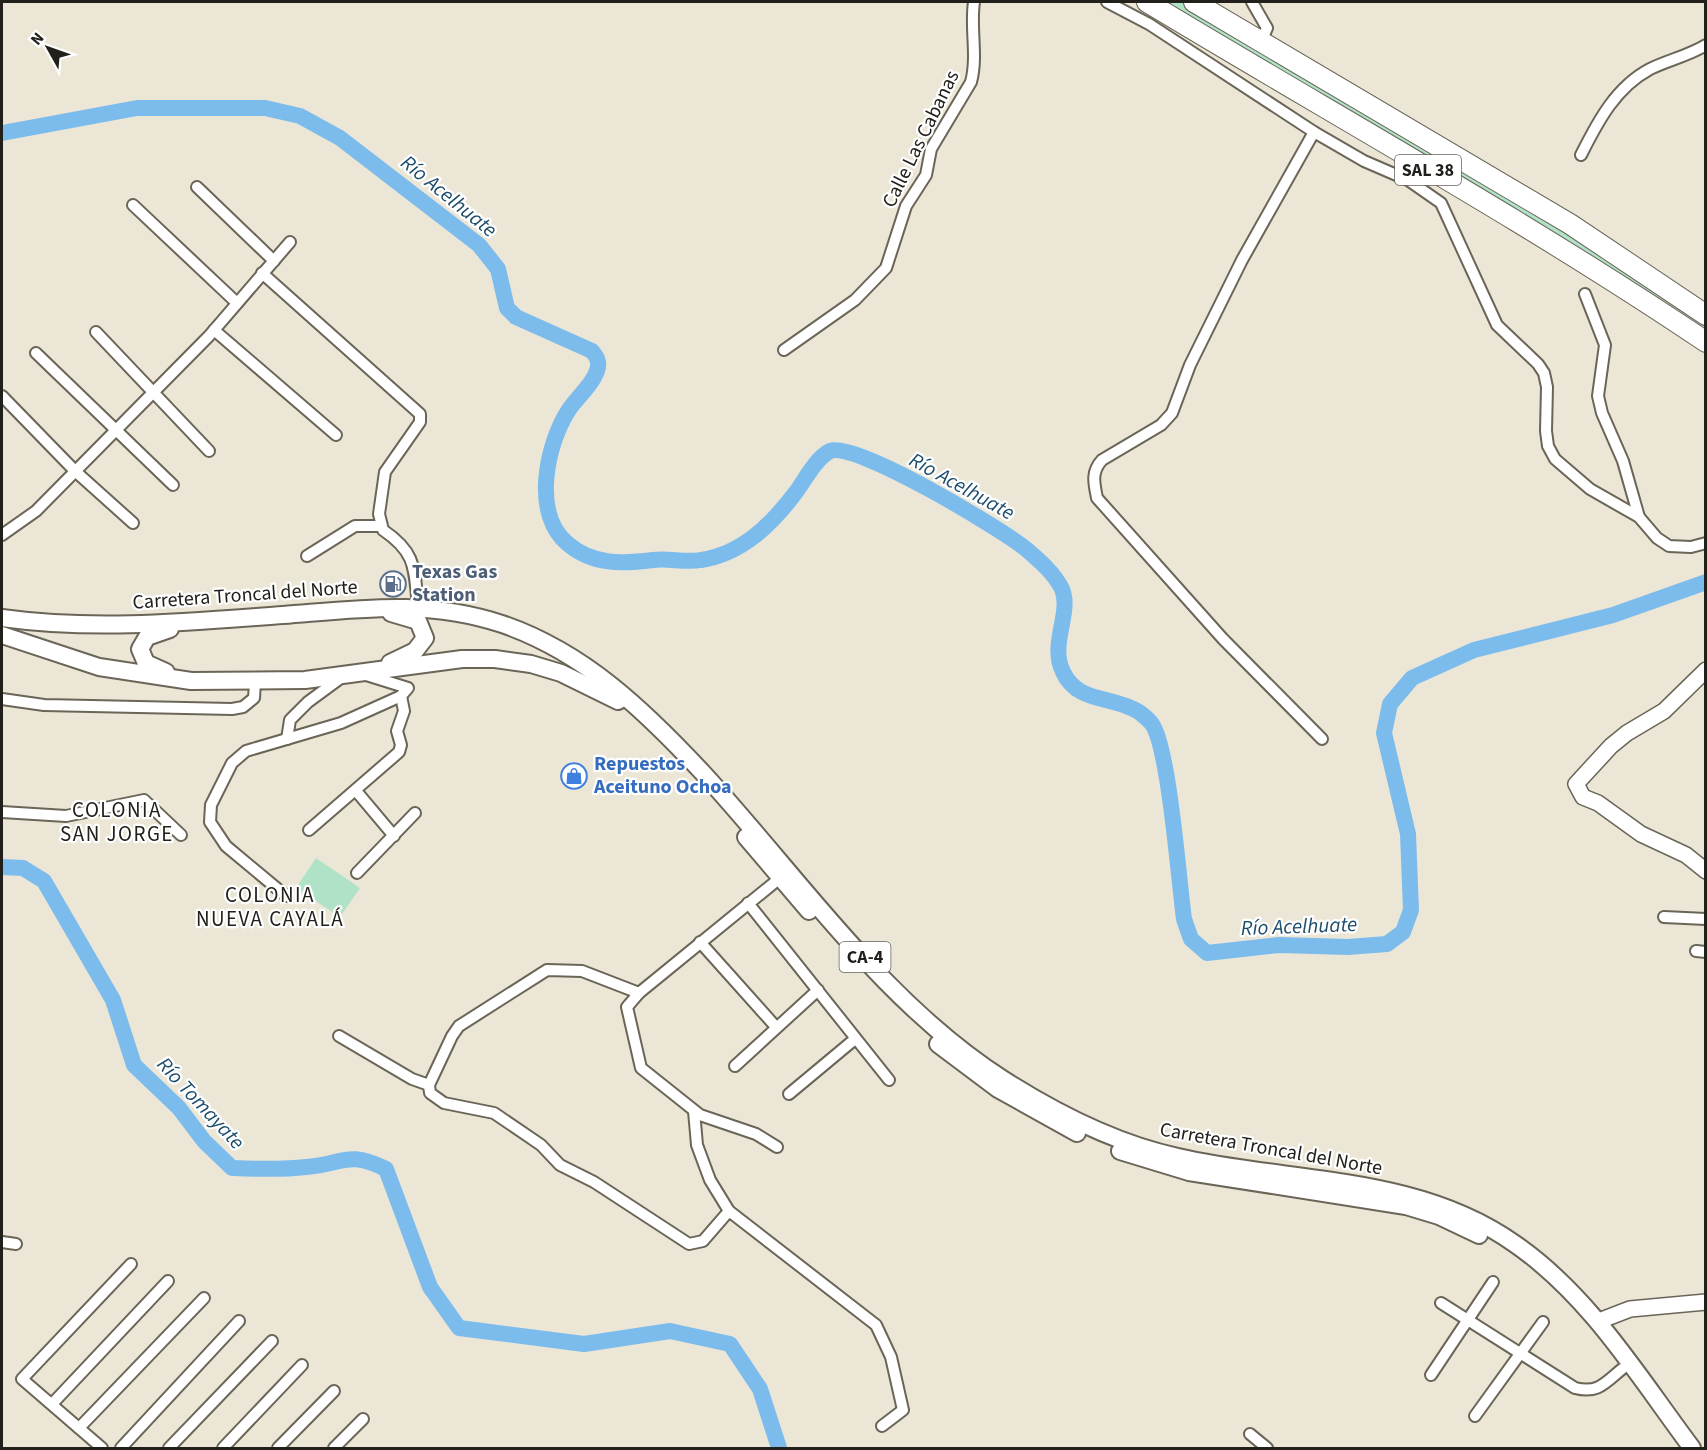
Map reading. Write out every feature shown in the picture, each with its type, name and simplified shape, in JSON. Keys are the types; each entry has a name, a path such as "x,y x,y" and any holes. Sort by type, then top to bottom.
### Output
{"highway":[{"name":"SAL 38","path":"1147,2 1451,184 1544,236 1706,342"},
{"name":"SAL 38","path":"1194,2 1570,224 1706,315"}],"main road":[{"name":"Carretera Troncal del Norte","path":"2,618 63,625 131,625 366,608 418,607 481,618 535,637 582,663 619,690 658,725 720,791 839,929 917,1012 1004,1080 1086,1124 1149,1150 1209,1163 1389,1191 1466,1214 1516,1244 1564,1285 1599,1321 1692,1449"},
{"path":"366,608 412,618 421,624 424,633 423,642 415,651 367,672"},
{"path":"191,681 149,666 141,654 141,645 153,633 209,620"},
{"name":"Carretera Troncal del Norte","path":"2,635 99,667 191,681 295,680 462,659 495,659 547,668 604,693 644,722 714,799 780,878 911,1020 963,1064 1020,1102 1078,1133 1167,1168 1406,1206 1461,1225 1505,1250 1558,1291 1592,1326 1678,1449"}],"street":[{"name":"Calle Las Cabanas","path":"784,350 855,300 886,268 906,206 926,175 931,149 971,82 974,71 972,18 974,2"},
{"path":"1107,2 1149,24 1314,132 1364,161 1408,180 1441,203 1497,325 1538,364 1544,374 1547,387 1546,431 1548,446 1555,459 1590,489 1639,517 1657,538 1669,546 1691,547 1706,543"},
{"path":"1252,2 1267,28 1261,42"},
{"path":"1581,155 1598,120 1633,80 1652,68 1691,54 1706,45"},
{"path":"1314,132 1238,270 1190,365 1172,413 1161,425 1102,460 1095,468 1094,480 1097,498 1223,639 1322,739"},
{"path":"197,187 274,261"},
{"path":"133,205 237,303"},
{"path":"2,535 36,511 214,330 290,242"},
{"path":"262,273 420,414 420,422 385,472 379,514 381,526 407,549 413,562 418,607"},
{"path":"1585,294 1605,345 1598,396 1602,413 1623,461 1639,517"},
{"path":"214,330 336,435"},
{"path":"96,332 209,451"},
{"path":"36,353 173,484"},
{"path":"2,396 75,471 133,523"},
{"path":"307,556 356,526 381,526"},
{"path":"1706,670 1675,697 1664,711 1627,733 1611,746 1576,784 1583,797 1598,803 1641,834 1686,855 1706,871"},
{"path":"286,897 226,846 215,833 209,813 211,805 238,756 246,751 341,723 401,696 408,688 367,672"},
{"path":"287,739 290,720 308,702 343,675"},
{"path":"295,680 309,690 308,702"},
{"path":"2,699 44,705 232,709 243,707 254,698 255,682"},
{"path":"309,830 357,792 399,752 401,745 397,731 404,711 401,696"},
{"path":"357,792 394,836"},
{"path":"2,812 66,816 144,800 181,835"},
{"path":"357,873 415,813"},
{"path":"777,1147 756,1134 694,1111 641,1068 627,1007 639,993 780,878"},
{"path":"748,903 889,1080"},
{"path":"1664,917 1706,919"},
{"path":"700,942 776,1027"},
{"path":"639,993 582,971 547,969 459,1026 429,1085 430,1093 444,1103 495,1113 541,1145 560,1165 594,1182 689,1244 703,1241 729,1211"},
{"path":"735,1066 818,990"},
{"path":"339,1036 412,1078 429,1085"},
{"path":"789,1094 855,1039"},
{"path":"694,1111 697,1145 710,1180 729,1211 876,1325 891,1357 903,1410 882,1426"},
{"path":"2,1242 16,1244"},
{"path":"102,1449 22,1379 131,1264"},
{"path":"52,1404 168,1281"},
{"path":"1431,1375 1493,1282"},
{"path":"79,1428 204,1298"},
{"path":"1599,1321 1630,1309 1706,1302"},
{"path":"1441,1304 1575,1388 1589,1392 1596,1390 1622,1369"},
{"path":"121,1449 239,1321"},
{"path":"1474,1416 1543,1322"},
{"path":"169,1449 272,1341"},
{"path":"223,1449 302,1365"},
{"path":"278,1449 334,1391"},
{"path":"334,1449 363,1419"},
{"path":"1250,1434 1267,1449"}],"green space":[{"path":"1156,2 1182,2 1541,212 1705,321 1705,336"},
{"path":"316,858 360,888 340,917 296,888"}],"waterway":[{"name":"Río Acelhuate","path":"2,133 137,108 265,108 300,116 340,138 479,245 498,269 507,308 516,317 592,351 596,356 598,367 593,379 571,406 560,426 549,461 546,480 546,498 550,516 557,531 568,544 587,556 619,562 689,561 716,557 730,551 755,536 766,526 787,504 815,464 830,451 844,451 896,472 1012,539 1046,568 1062,589 1064,608 1058,651 1059,661 1069,682 1087,694 1139,712 1152,724 1158,738 1168,787 1184,919 1191,939 1207,953 1279,945 1348,947 1387,944 1403,932 1411,910 1408,834 1384,733 1390,704 1412,678 1474,650 1613,615 1706,582"},
{"name":"Río Tomayate","path":"2,867 23,868 44,881 113,1000 134,1065 179,1108 204,1141 232,1168 297,1168 354,1159 373,1163 386,1169 430,1287 459,1328 584,1344 670,1331 730,1344 760,1389 779,1448"}],"place":[{"name":"Texas Gas Station","path":"393,584"},
{"name":"Repuestos Aceituno Ochoa","path":"574,776"}],"district":[{"name":"COLONIA SAN JORGE","path":"117,822"},
{"name":"COLONIA NUEVA CAYALÁ","path":"270,907"}]}
